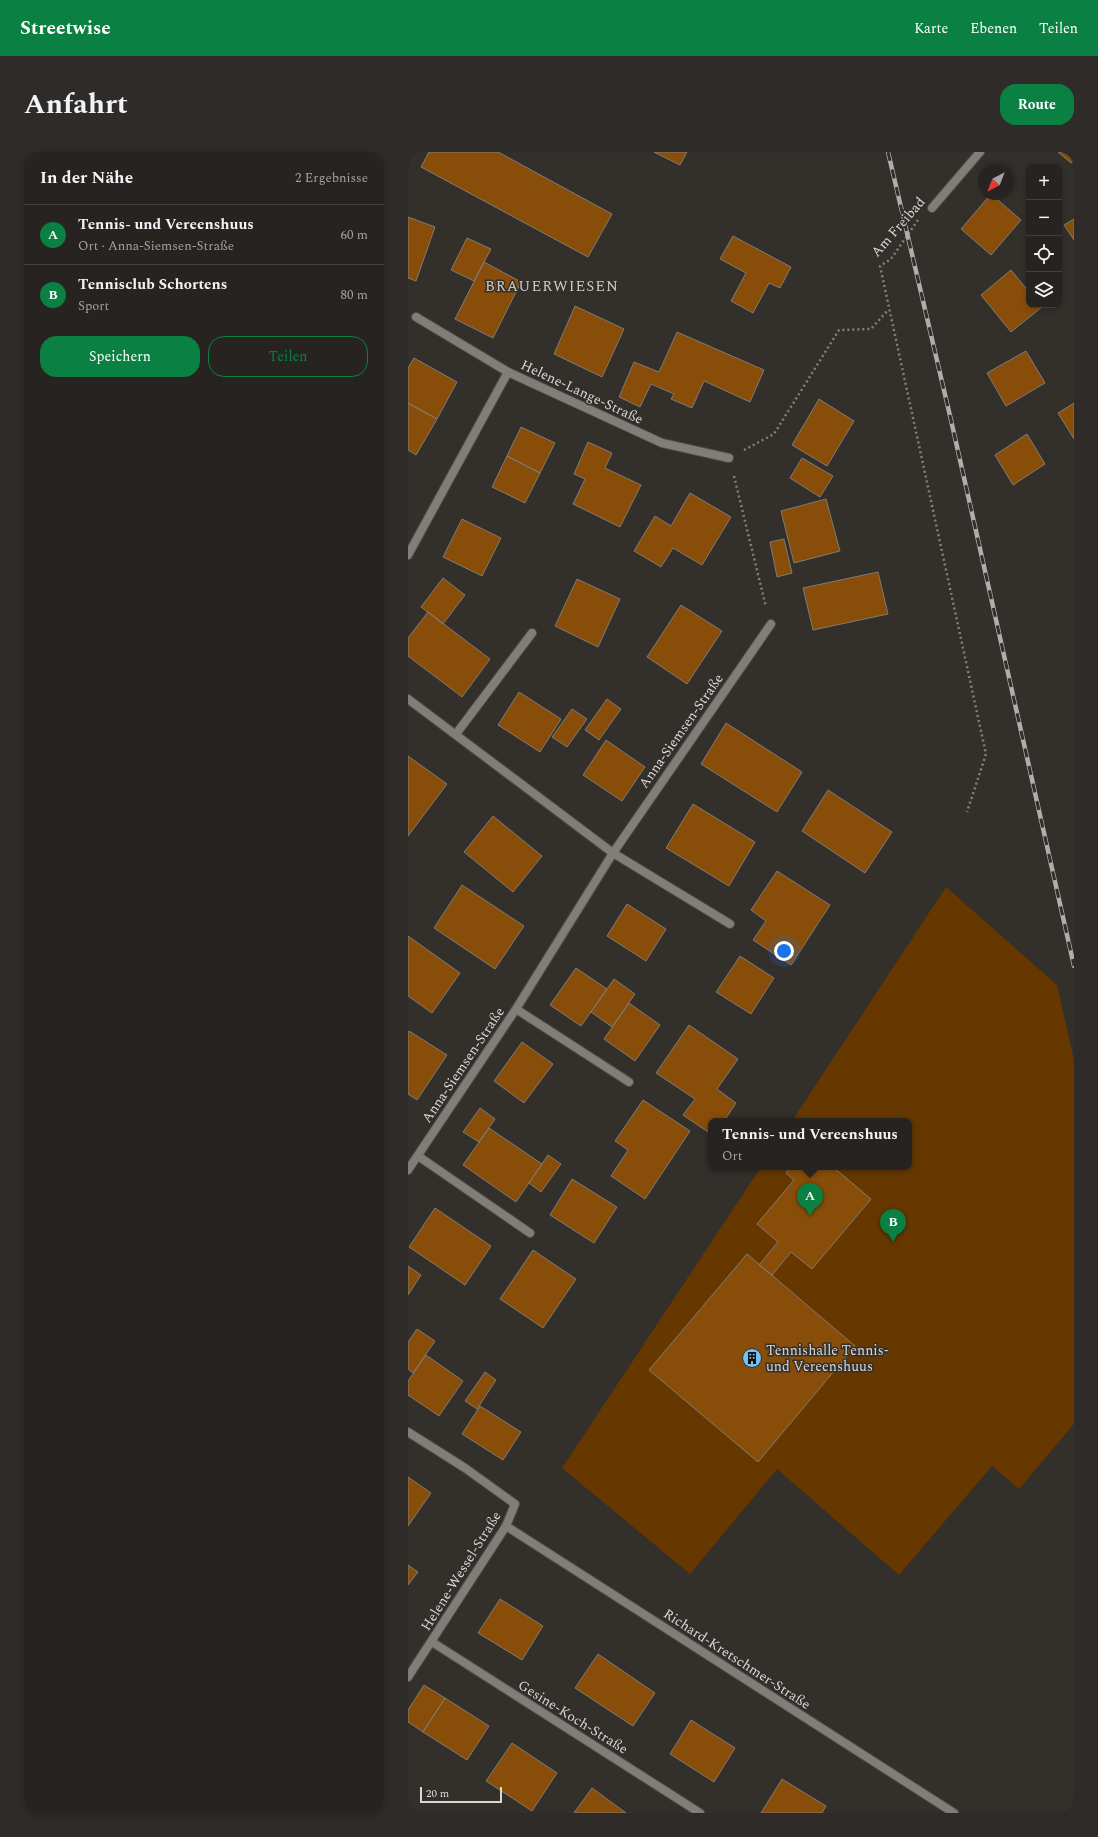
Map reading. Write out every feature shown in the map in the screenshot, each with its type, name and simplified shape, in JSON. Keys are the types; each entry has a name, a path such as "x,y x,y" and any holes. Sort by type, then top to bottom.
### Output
{"street":[{"name":"Am Freibad","path":"932,208 980,152"},
{"path":"416,317 508,372"},
{"name":"Helene-Lange-Straße","path":"408,555 508,372 662,443 729,458"},
{"name":"Anna-Siemsen-Straße","path":"408,1170 516,1009 613,853 771,624"},
{"path":"456,734 532,633"},
{"path":"408,699 613,853 730,924"},
{"name":"Anna-Siemsen-Straße","path":"516,1009 629,1082"},
{"path":"418,1156 530,1233"},
{"name":"Helene-Wessel-Straße","path":"408,1432 465,1468 515,1504 506,1526 408,1677"},
{"name":"Richard-Kretschmer-Straße","path":"506,1526 954,1813"},
{"name":"Gesine-Koch-Straße","path":"432,1642 700,1813"}],"path":[{"name":"Am Freibad","path":"888,309 880,266 891,259 919,218 932,208"},
{"path":"771,624 729,458 774,434 839,330 871,329 888,309"},
{"path":"888,309 986,754 967,812"}],"shaded area":[{"path":"946,887 1057,985 1074,1060 1074,1424 1019,1489 992,1466 899,1575 777,1469 690,1574 562,1468 759,1170 912,1170 912,1118 794,1118"}],"building":[{"path":"429,152 498,152 612,214 588,257 421,167"},
{"path":"654,152 687,152 680,165"},
{"path":"1058,152 1074,152 1074,160 1071,163"},
{"path":"986,200 998,200 1021,220 991,255 961,229"},
{"path":"408,217 435,227 416,281 408,278"},
{"path":"1074,219 1074,240 1064,225"},
{"path":"733,236 791,267 780,288 769,283 753,313 731,301 746,273 720,259"},
{"path":"467,238 491,249 474,281 451,270"},
{"path":"484,262 521,282 493,338 455,319"},
{"path":"1011,270 1026,288 1026,308 1041,308 1011,332 981,295"},
{"path":"575,306 624,329 602,377 554,354"},
{"path":"677,332 764,370 750,402 704,381 692,408 671,399 674,394 651,384 640,407 619,397 634,362 659,372"},
{"path":"1026,351 1045,383 1006,406 987,373"},
{"path":"414,358 457,382 437,419 408,403 408,368"},
{"path":"819,399 854,421 827,466 792,445"},
{"path":"408,403 437,419 416,455 408,450"},
{"path":"1074,403 1074,439 1058,413"},
{"path":"521,427 555,443 540,473 507,456"},
{"path":"1027,434 1045,464 1013,485 995,455"},
{"path":"588,442 612,453 605,468 641,485 620,527 573,504 585,479 574,474"},
{"path":"507,456 540,473 525,503 492,487"},
{"path":"802,458 833,476 820,497 790,478"},
{"path":"690,493 731,517 702,565 673,548 661,567 634,551 655,516 671,526"},
{"path":"826,499 840,551 794,563 781,511"},
{"path":"462,519 501,538 482,576 443,557"},
{"path":"784,539 792,573 777,577 770,542"},
{"path":"878,572 888,614 813,630 803,588"},
{"path":"443,578 465,595 443,624 421,607"},
{"path":"577,579 620,599 598,647 555,626"},
{"path":"681,605 722,631 687,684 647,657"},
{"path":"428,612 490,659 462,697 408,656 408,638"},
{"path":"519,692 561,719 540,752 498,725"},
{"path":"607,699 621,709 599,740 585,730"},
{"path":"572,709 587,719 567,747 552,737"},
{"path":"726,723 802,772 777,812 701,764"},
{"path":"606,740 645,767 622,801 583,775"},
{"path":"408,756 447,784 408,836"},
{"path":"828,790 892,832 865,873 802,831"},
{"path":"693,804 755,842 729,886 666,848"},
{"path":"493,816 542,856 513,892 464,852"},
{"path":"777,871 830,905 791,965 753,940 766,921 751,910"},
{"path":"462,885 524,926 495,969 434,928"},
{"path":"627,904 666,929 646,961 607,936"},
{"path":"408,936 460,973 432,1013 408,996"},
{"path":"740,956 774,978 751,1014 716,992"},
{"path":"576,968 607,989 581,1026 550,1005"},
{"path":"614,979 635,994 612,1027 591,1012"},
{"path":"629,1003 660,1025 635,1061 604,1039"},
{"path":"689,1025 738,1059 717,1089 736,1103 726,1118 708,1118 708,1132 683,1115 695,1099 656,1073"},
{"path":"409,1031 447,1055 417,1100 408,1094"},
{"path":"522,1042 553,1064 524,1103 494,1081"},
{"path":"643,1100 690,1131 645,1199 611,1176 628,1150 615,1141"},
{"path":"480,1108 495,1119 479,1142 463,1132"},
{"path":"489,1128 542,1164 516,1202 463,1165"},
{"path":"548,1155 561,1164 541,1192 529,1183"},
{"path":"788,1170 837,1170 871,1199 812,1269 791,1252 772,1275 759,1265 778,1242 757,1224 794,1180 786,1173"},
{"path":"572,1179 617,1207 594,1243 550,1215"},
{"path":"435,1208 491,1246 465,1285 409,1247"},
{"path":"533,1250 576,1279 543,1328 500,1299"},
{"name":"Tennishalle Tennis- und Vereenshuus","path":"747,1254 855,1346 758,1462 649,1370"},
{"path":"408,1266 421,1275 408,1295"},
{"path":"417,1329 435,1341 413,1373 408,1369 408,1342"},
{"path":"426,1355 463,1381 439,1416 408,1395 408,1381"},
{"path":"485,1372 496,1380 477,1409 465,1401"},
{"path":"480,1406 521,1432 503,1460 462,1434"},
{"path":"408,1477 431,1493 408,1526"},
{"path":"408,1565 418,1572 408,1585"},
{"path":"500,1599 543,1626 522,1660 478,1633"},
{"path":"598,1654 655,1693 633,1726 575,1688"},
{"path":"424,1685 445,1698 423,1732 408,1722 408,1710"},
{"path":"445,1698 489,1726 467,1760 423,1732"},
{"path":"691,1720 735,1748 714,1782 670,1754"},
{"path":"512,1743 557,1773 532,1811 486,1781"},
{"path":"782,1779 826,1806 822,1813 761,1813"},
{"path":"592,1788 626,1813 574,1813"}],"railway":[{"path":"888,152 951,420 1074,966"}],"place":[{"name":"Tennis- und Vereenshuus","path":"810,1216"},
{"name":"Tennisclub Schortens","path":"893,1242"},
{"name":"Tennishalle Tennis- und Vereenshuus","path":"752,1358"}],"district":[{"name":"BRAUERWIESEN","path":"552,286"}]}
